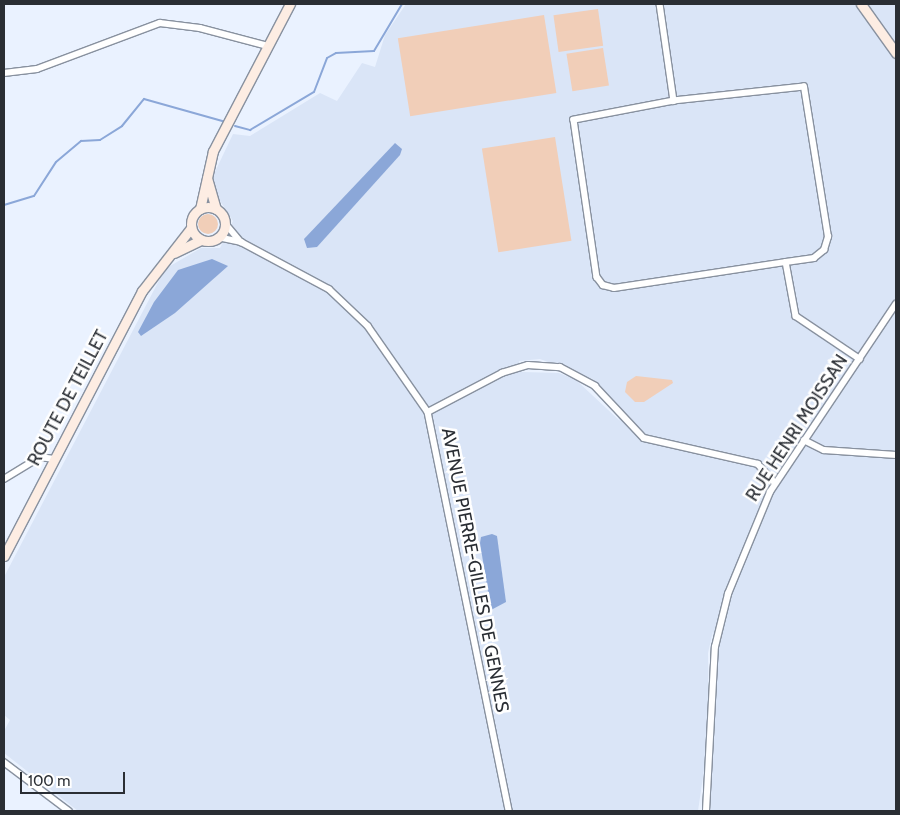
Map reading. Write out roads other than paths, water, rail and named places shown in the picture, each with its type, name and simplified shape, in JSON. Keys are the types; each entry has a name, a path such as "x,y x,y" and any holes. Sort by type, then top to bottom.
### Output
{"main road":[{"path":"207,173 216,209 224,223 218,237 200,240 191,228 200,209 207,173 213,151 290,4"},
{"path":"861,4 896,54"},
{"path":"200,209 216,209"},
{"name":"ROUTE DE TEILLET","path":"4,556 142,292 191,228"},
{"name":"ROUTE DE TEILLET","path":"166,259 200,240"}],"street":[{"path":"660,4 674,101"},
{"path":"4,73 37,68 160,23 200,28 268,46"},
{"path":"804,87 828,237 824,250 814,258 614,288 603,285 597,277 574,120 674,101 804,87"},
{"name":"AVENUE PIERRE-GILLES DE GENNES","path":"224,223 241,242"},
{"name":"AVENUE PIERRE-GILLES DE GENNES","path":"218,237 241,242 312,279 348,305 428,412 509,811"},
{"path":"786,262 796,316 860,358"},
{"name":"RUE HENRI MOISSAN","path":"706,811 718,625 775,483 896,304"},
{"path":"428,412 502,373 528,365 560,367 596,386 644,438 758,464 775,483"},
{"path":"804,440 824,450 896,456"},
{"path":"4,479 40,456 54,459"},
{"path":"4,762 69,811"}],"water":[{"path":"395,143 402,149 400,155 317,247 307,248 304,239"},
{"path":"212,259 228,266 175,313 141,336 138,332 154,302 178,270"},
{"path":"492,534 497,536 506,602 491,610 480,543 481,537"}],"waterway":[{"path":"235,126 250,130 314,92 327,58 336,53 374,51 402,4"},
{"path":"4,205 34,196 56,162 81,141 100,140 122,126 144,99 226,122"}]}
